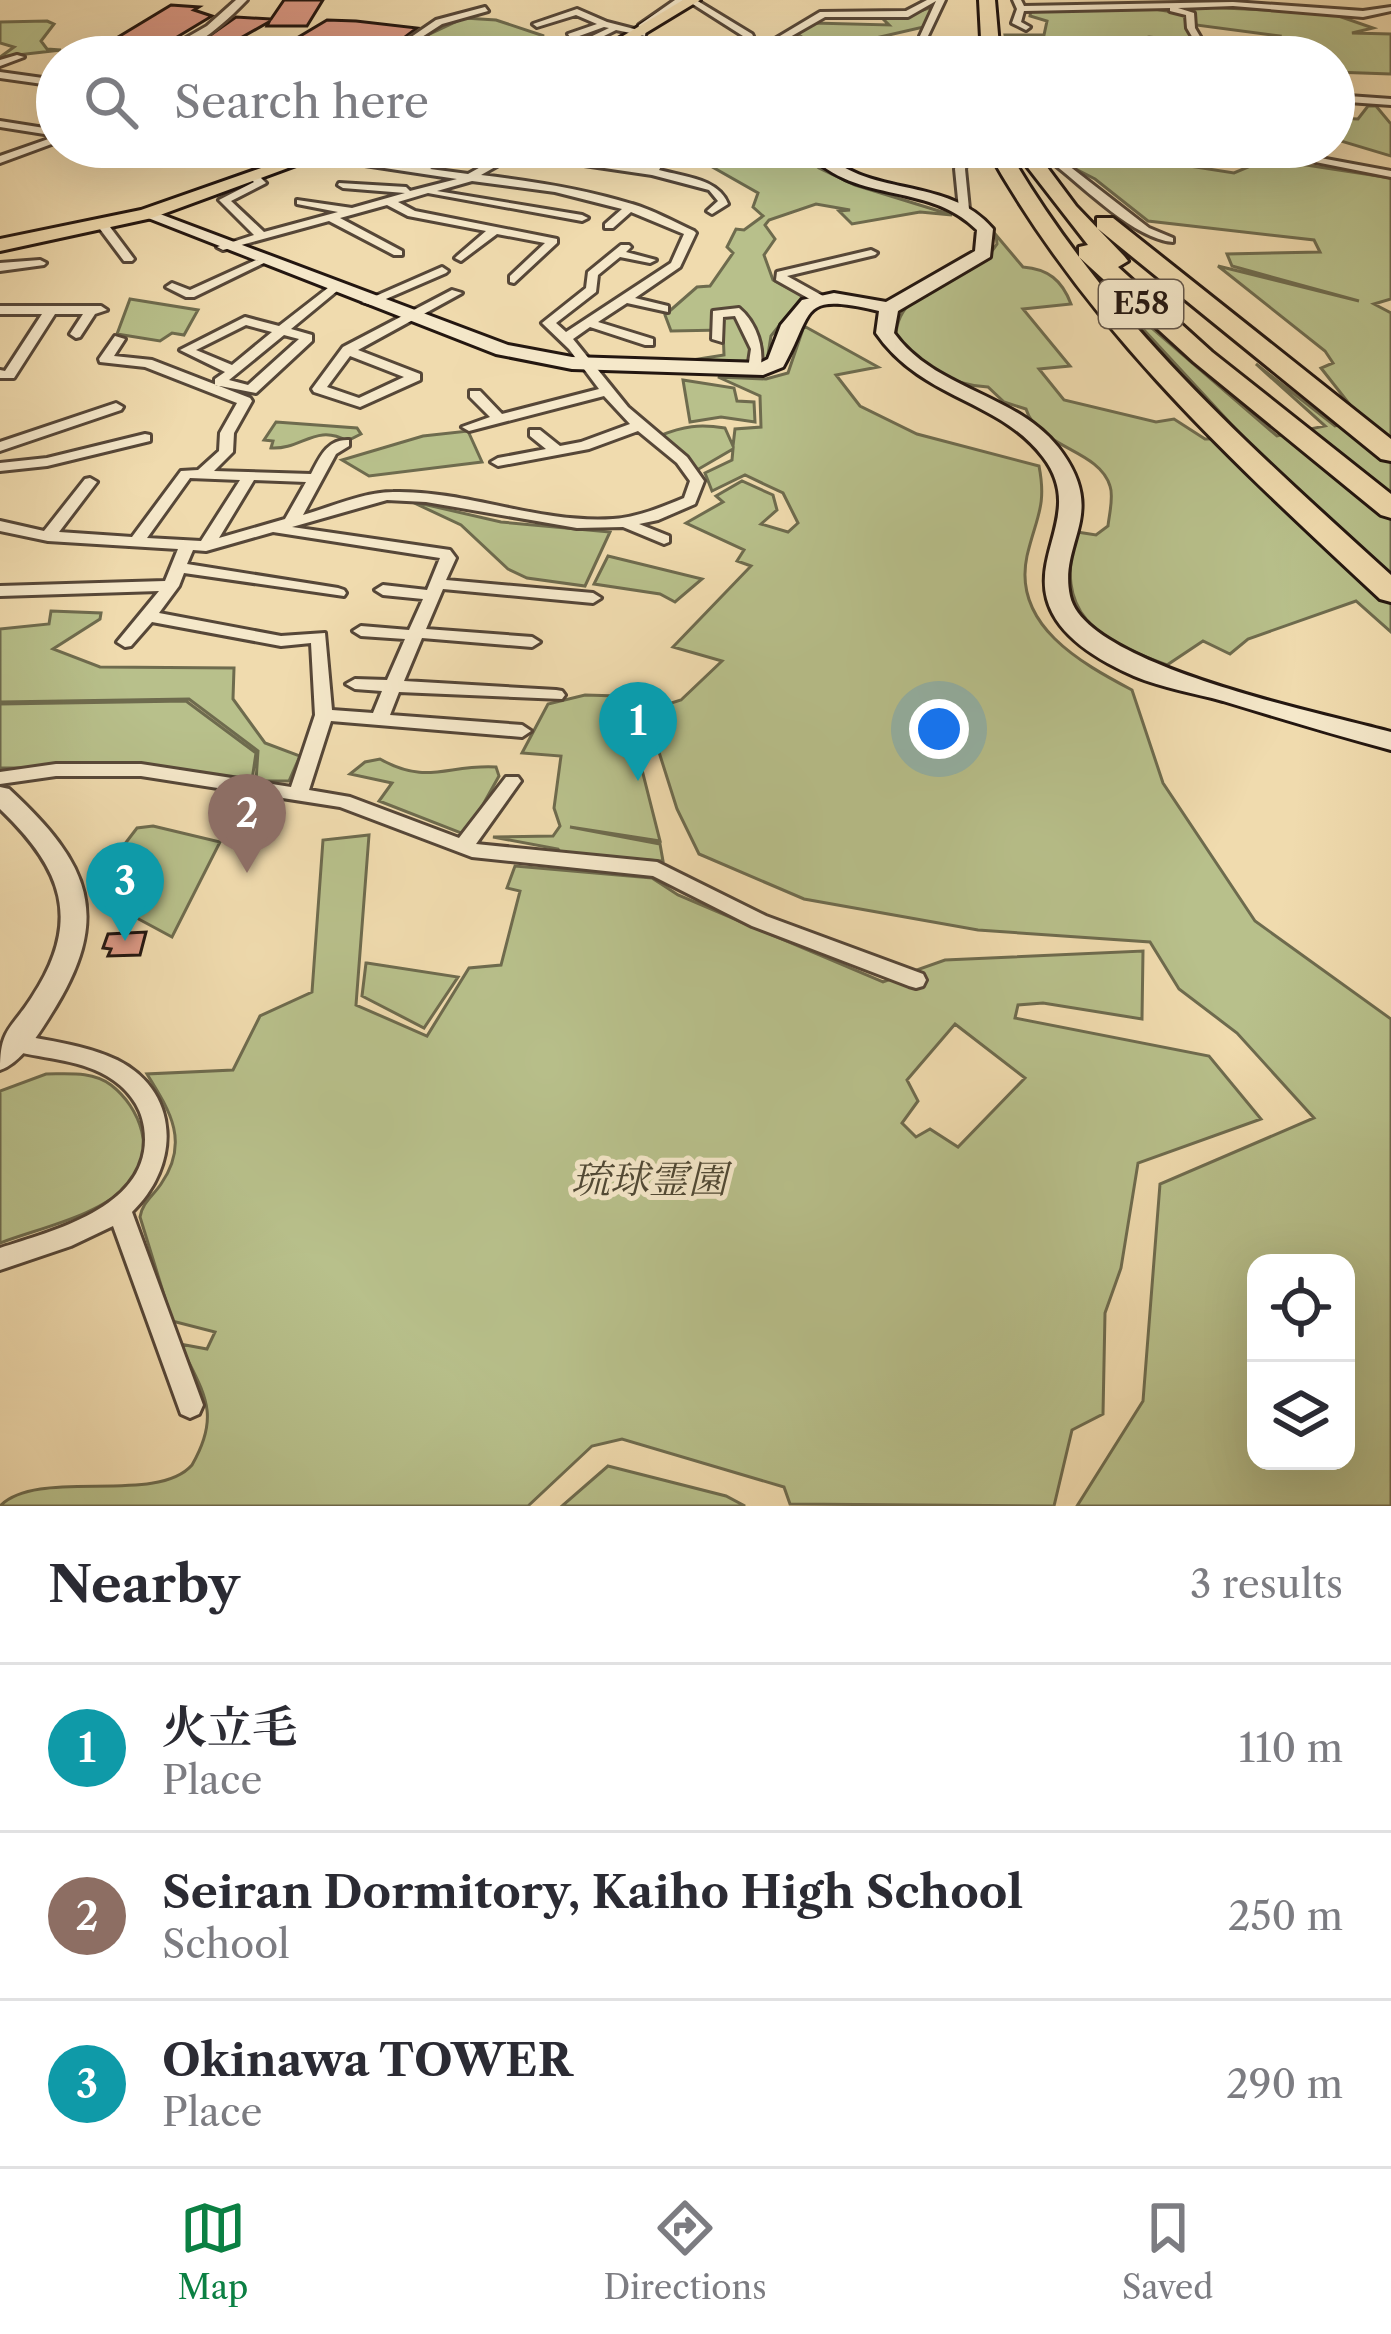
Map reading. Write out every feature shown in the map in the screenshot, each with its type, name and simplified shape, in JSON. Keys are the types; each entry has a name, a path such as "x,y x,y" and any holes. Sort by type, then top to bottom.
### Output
{"highway":[{"path":"973,0 975,36"},
{"path":"987,0 990,36"},
{"name":"E58","path":"1008,168 1032,208 1141,352 1391,592"},
{"name":"E58","path":"1021,168 1055,217 1113,278 1312,435 1391,489"},
{"name":"E58","path":"1037,168 1068,211 1128,273 1391,509"},
{"name":"E58","path":"1053,168 1110,227 1391,453"}],"main road":[{"path":"638,36 693,0"},
{"path":"0,245 146,214 279,168"},
{"path":"146,214 260,262 503,350 586,363 755,369 776,363 792,320 819,299 844,298 889,308 984,253 985,230 964,209 836,168"},
{"path":"889,308 884,333 905,359 1010,416 1039,438 1062,467 1069,497 1055,593 1067,620 1084,639 1144,671 1391,741"}],"street":[{"path":"198,36 242,0"},
{"path":"566,2 604,24 642,34 641,27 680,0"},
{"path":"693,0 749,36"},
{"path":"924,36 937,0"},
{"path":"785,36 823,14 919,12 937,0"},
{"path":"1126,6 1188,2 1363,14 1391,9"},
{"path":"1026,27 1016,23 1019,4 1126,6 1186,11 1198,36"},
{"path":"417,36 439,22 485,9"},
{"path":"541,19 560,22 577,12"},
{"path":"572,35 604,24"},
{"path":"598,36 616,27"},
{"path":"0,63 20,57"},
{"path":"0,75 36,80"},
{"path":"1355,99 1391,101"},
{"path":"0,124 36,132"},
{"path":"4,160 36,146"},
{"path":"1355,167 1391,174"},
{"path":"408,168 631,207 690,233 676,265 566,338"},
{"path":"223,247 424,192 486,168"},
{"path":"591,182 608,168"},
{"path":"662,168 722,196 724,202 712,211"},
{"path":"961,168 964,209"},
{"path":"1064,168 1145,230 1169,240"},
{"path":"676,195 706,173"},
{"path":"254,177 261,183 224,200 262,236"},
{"path":"343,185 424,192 582,218"},
{"path":"389,201 412,214 553,242 514,279"},
{"path":"301,202 353,211"},
{"path":"609,226 631,207"},
{"path":"330,217 360,236 378,239 375,248 398,253"},
{"path":"656,233 671,223"},
{"path":"103,225 128,259"},
{"path":"461,257 494,230"},
{"path":"0,526 48,536 187,546 272,530 387,496 417,496 533,520 626,524 666,514 690,500 697,481 689,464 640,425 548,323 592,289 592,274 621,250 650,260"},
{"path":"819,299 782,280 781,274 872,253"},
{"path":"172,287 190,294 260,262"},
{"path":"0,267 40,263"},
{"path":"368,302 442,271"},
{"path":"667,272 687,277"},
{"path":"194,274 213,283"},
{"path":"216,385 333,289"},
{"path":"73,310 84,293"},
{"path":"348,350 415,377 360,403 319,389 348,350 456,293"},
{"path":"626,299 664,309"},
{"path":"0,310 96,310 76,334"},
{"path":"0,374 9,375 51,310"},
{"path":"718,339 717,314 739,312 757,349 755,369"},
{"path":"118,339 101,365 147,363 216,385 251,390 308,338 227,314"},
{"path":"234,370 186,350 244,321"},
{"path":"589,322 649,342"},
{"path":"202,474 226,452 227,433 245,401 216,385"},
{"path":"470,427 608,391"},
{"path":"480,403 499,419"},
{"path":"0,447 116,406"},
{"path":"498,462 557,451 640,425"},
{"path":"535,433 557,451"},
{"path":"0,466 47,462 146,438"},
{"path":"291,523 330,451 344,443"},
{"path":"135,543 186,474 313,478"},
{"path":"206,545 250,476"},
{"path":"48,536 90,482"},
{"path":"387,496 418,511"},
{"path":"626,524 664,539"},
{"path":"272,530 445,553 448,559 379,719"},
{"path":"125,642 171,586 187,546"},
{"path":"182,568 338,593"},
{"path":"0,590 171,586"},
{"path":"40,610 51,589"},
{"path":"383,590 593,598"},
{"path":"148,616 281,640 319,637 324,715 298,792"},
{"path":"361,631 532,642"},
{"path":"460,691 470,669"},
{"path":"355,684 556,695"},
{"path":"324,715 522,731"},
{"path":"0,778 56,770 141,770 215,785 344,801 463,847 657,869 759,921 916,980"},
{"path":"463,847 512,781"},
{"path":"0,795 58,858 71,885 75,913 70,946 54,989 7,1051 121,1074 154,1114 159,1145 136,1194 119,1208 71,1234 0,1259"},
{"path":"119,1208 190,1406"}],"green space":[{"path":"935,6 928,26 884,36 796,33 813,23 889,25 879,15 911,14"},
{"path":"1180,6 1330,13 1373,28 1352,33 1391,34 1391,74 1355,73 1355,36 1280,36 1196,25 1193,12"},
{"path":"1148,8 1185,14 1193,36 1005,36 1044,35 1047,21 1030,16 1031,10"},
{"path":"464,18 496,20 544,36 426,36"},
{"path":"0,22 54,24 45,36 36,36 36,53 0,57 14,47 0,43"},
{"path":"1368,106 1376,106 1391,124 1391,156 1355,145 1358,119"},
{"path":"714,168 819,168 855,185 952,215 920,212 852,224 839,211 850,210 816,204 769,220 765,225 775,239 764,255 773,280 803,296 771,336 767,361 686,361 724,355 723,330 671,331 665,315 697,287 710,286 733,253 727,247 736,229 744,230 763,216 753,207 758,193"},
{"path":"1074,168 1202,168 1234,173 1246,168 1326,168 1391,178 1391,299 1374,304 1391,313 1391,632 1356,601 1248,639 1230,654 1203,641 1167,665 1120,645 1086,619 1071,584 1077,532 1096,535 1108,526 1112,495 1104,474 1043,432 1026,409 1004,402 988,387 961,383 936,372 896,335 909,304 986,257 997,244 996,235 1023,267 1053,277 1071,304 1023,309 1070,366 1039,369 1064,400 1156,422 1174,419 1205,439 1244,438 1131,316 1138,316 1277,436 1325,426 1256,364 1335,426 1362,420 1321,368 1333,363 1325,351 1218,266 1359,301 1232,266 1227,254 1320,252 1314,240 1148,221"},
{"path":"130,299 198,310 184,335 172,333 160,341 117,334"},
{"path":"804,326 878,367 836,375 860,406 917,434 1039,466 1041,502 1025,580 1040,622 1072,654 1132,690 1163,783 1255,921 1391,1019 1391,1506 1077,1506 1143,1401 1160,1184 1314,1118 1237,1033 1179,989 1150,942 978,930 804,899 699,854 677,809 646,711 681,700 722,661 673,647 751,566 737,561 744,550 686,523 723,502 716,496 742,481 773,495 777,510 761,524 788,532 798,523 783,493 745,475 712,491 705,473 732,460 733,449 697,470 659,436 692,427 725,428 733,446 735,429 761,427 760,396 718,377 766,379 788,373"},
{"path":"683,380 734,388 737,401 754,402 755,422 721,417 690,422"},
{"path":"276,422 357,428 361,434 347,441 317,436 271,448 273,441 264,440"},
{"path":"468,431 482,462 369,476 342,460 423,436"},
{"path":"410,501 501,522 610,532 585,586 527,578 508,569 461,525"},
{"path":"608,556 702,579 675,602 660,594 594,584"},
{"path":"51,611 101,613 100,619 53,649 100,667 234,668 233,699 265,743 300,756 289,781 256,781 258,751 189,699 0,702 0,629 49,624"},
{"path":"585,695 617,696 609,726 640,762 660,841 570,827 660,844 663,861 562,855 558,849 493,837 553,836 560,826 554,808 561,756 522,753 548,704"},
{"path":"186,701 256,753 251,787 144,768 0,768 0,704"},
{"path":"380,759 425,773 496,767 499,776 466,835 379,801 392,783 350,774 365,762"},
{"path":"153,826 220,842 172,937 122,910 111,862 137,828"},
{"name":"琉球霊園","path":"369,835 356,1005 427,1036 469,968 501,965 520,891 507,888 515,866 652,878 678,895 883,982 945,960 1143,951 1142,1019 1043,1003 1018,1005 1015,1018 1209,1056 1261,1119 1138,1163 1121,1268 1105,1313 1103,1414 1072,1430 1054,1506 790,1504 784,1487 622,1439 592,1446 528,1506 0,1506 41,1489 125,1486 175,1477 192,1465 201,1447 206,1403 180,1344 207,1349 215,1332 172,1321 140,1217 170,1169 175,1140 169,1114 147,1074 233,1070 260,1016 312,992 323,840","holes":["955,1024 1025,1078 958,1147 930,1129 916,1137 902,1123 918,1101 907,1080"]},
{"path":"366,963 458,977 424,1028 362,996"},
{"path":"46,1074 88,1075 111,1085 137,1118 144,1145 142,1159 129,1184 102,1205 0,1243 0,1091"},
{"path":"608,1466 726,1496 745,1506 562,1506"}],"building":[{"path":"284,0 323,0 307,26 267,26 269,22 244,36 209,36 236,17 271,19"},
{"path":"171,5 199,7 194,10 212,16 179,36 120,36"},
{"path":"327,20 417,28 406,36 300,36"},
{"path":"146,932 140,955 108,956 111,949 103,948 108,934"}],"place":[{"name":"火立毛","path":"638,781"},
{"name":"Seiran Dormitory, Kaiho High School","path":"247,873"},
{"name":"Okinawa TOWER","path":"125,941"}]}
